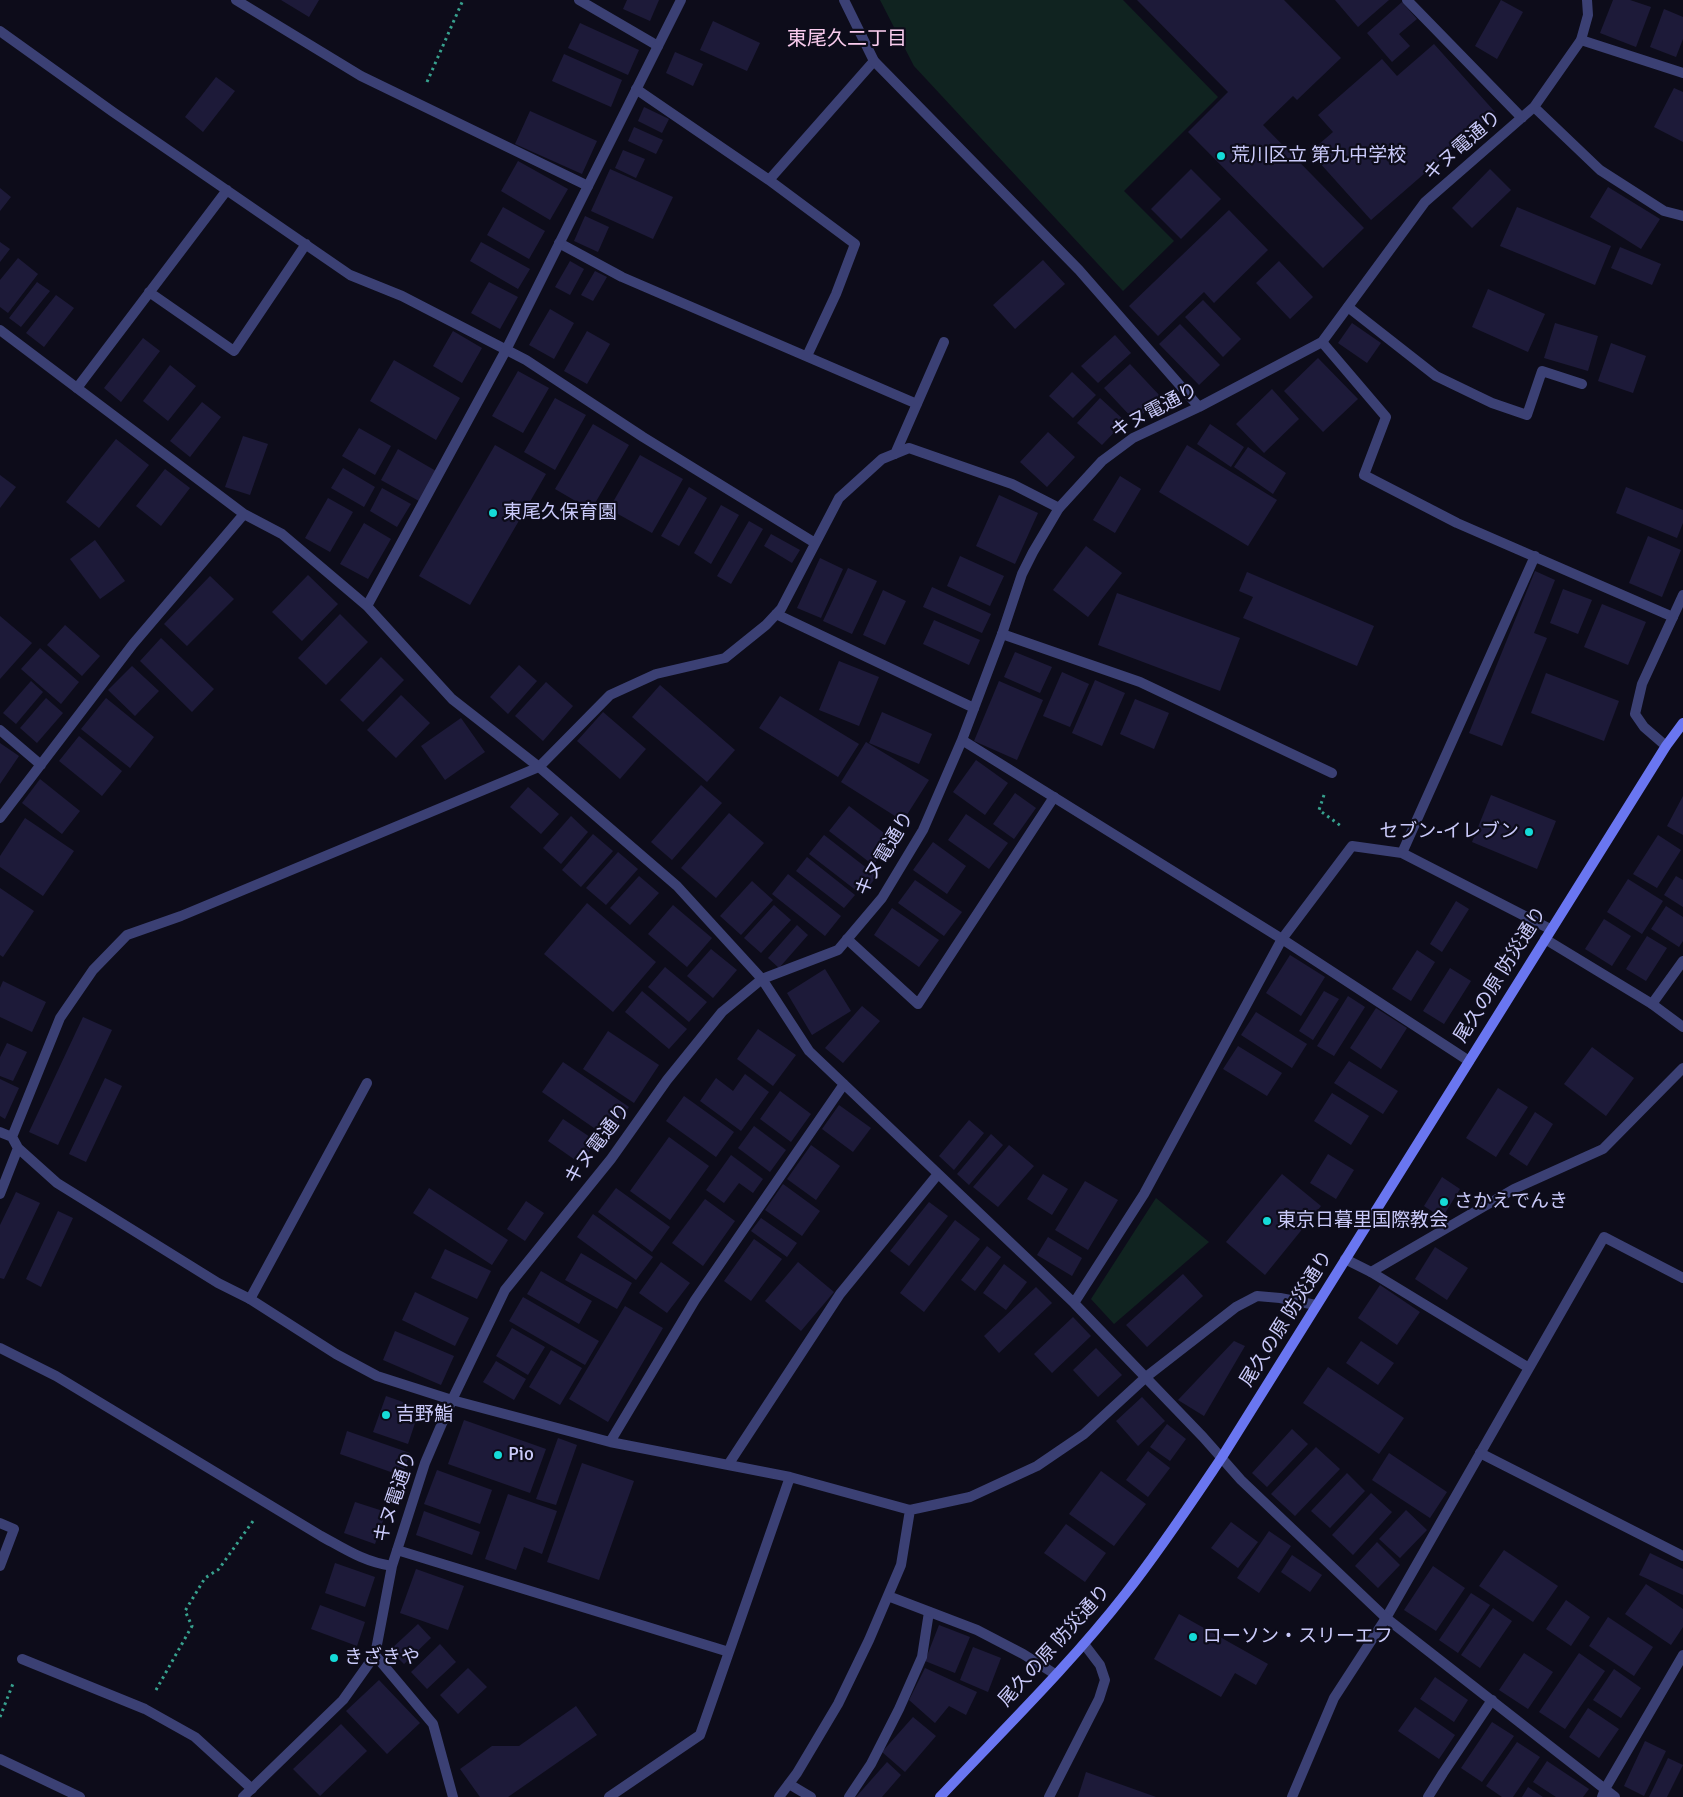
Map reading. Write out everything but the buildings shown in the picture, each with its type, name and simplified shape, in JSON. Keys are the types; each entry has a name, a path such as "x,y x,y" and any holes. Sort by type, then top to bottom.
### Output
{"street":[{"path":"236,0 361,76 588,186"},
{"path":"579,0 658,46"},
{"path":"367,606 506,350 681,0"},
{"path":"844,0 874,61 1078,270 1200,407"},
{"path":"1407,0 1522,118"},
{"name":"キヌ電通り","path":"243,1797 343,1700 375,1655 392,1566 425,1463 452,1400 505,1290 611,1159 667,1080 722,1012 762,979 838,950 882,898 922,830 962,740 1002,634 1022,574 1059,508 1102,461 1133,438 1200,407 1322,342 1425,202 1534,107 1581,40 1588,15 1587,0"},
{"path":"0,31 113,112 350,275 402,296 526,360 643,437 815,543"},
{"path":"1581,40 1683,73"},
{"path":"768,180 874,61"},
{"path":"636,89 768,180 855,244 836,294 807,356"},
{"path":"1534,107 1600,170 1664,211 1683,216"},
{"path":"77,388 227,190"},
{"path":"559,243 622,277 917,404"},
{"path":"149,292 234,351 306,244"},
{"path":"1348,307 1436,376 1492,402 1527,415 1542,371 1582,384"},
{"path":"0,330 244,514 282,534 367,606 452,699 539,767 678,886 762,979 809,1051 1074,1303 1222,1457 1241,1480 1386,1618 1492,1700 1604,1793 1615,1797"},
{"path":"895,454 944,342"},
{"path":"1322,342 1386,417 1364,475 1457,523 1673,617"},
{"path":"12,1137 60,1018 93,970 127,935 181,916 539,767 610,696 656,674 726,658 766,625 781,609 839,498 882,460 909,448 1012,484 1059,508"},
{"path":"0,818 133,644 244,514"},
{"path":"1402,853 1535,556"},
{"path":"1666,746 1644,728 1635,714 1642,684 1683,595"},
{"path":"776,614 974,708"},
{"path":"1002,634 1140,682 1332,773"},
{"name":"尾久の原 防災通り","path":"940,1797 1084,1644 1126,1593 1222,1457 1550,929 1666,746 1683,723"},
{"path":"0,730 41,765"},
{"path":"962,740 1282,939 1469,1061"},
{"path":"847,939 918,1004 1054,797"},
{"path":"1074,1303 1144,1194 1282,939 1352,846 1402,853 1550,929"},
{"path":"1545,939 1652,1004 1683,1027"},
{"path":"1652,1004 1683,961"},
{"path":"1371,1272 1514,1189 1603,1150 1683,1068"},
{"path":"250,1299 367,1083"},
{"path":"610,1442 695,1300 844,1084"},
{"path":"0,1132 12,1137 18,1148 57,1182 218,1283 250,1299 336,1354 377,1376 452,1400 610,1442 790,1477 910,1510 970,1497 1037,1466 1084,1434 1146,1377 1236,1306 1257,1296 1316,1305"},
{"path":"0,1194 18,1148"},
{"path":"728,1464 840,1294 938,1174"},
{"path":"1292,1797 1334,1698 1386,1618 1604,1237 1683,1278"},
{"path":"1345,1259 1371,1272 1529,1368"},
{"path":"0,1348 56,1376 360,1558 392,1566"},
{"path":"1480,1453 1683,1556"},
{"path":"609,1797 700,1735 790,1477"},
{"path":"779,1797 838,1704 888,1596 901,1565 910,1510"},
{"path":"0,1523 14,1529 0,1566"},
{"path":"397,1550 729,1652"},
{"path":"888,1596 977,1630 1023,1654 1055,1674"},
{"path":"849,1797 871,1764 899,1709 922,1657 929,1612"},
{"path":"1049,1797 1099,1698 1105,1680 1100,1665 1084,1644"},
{"path":"375,1655 433,1724 453,1797"},
{"path":"1604,1793 1683,1655"},
{"path":"22,1659 145,1709 195,1737 252,1789"},
{"path":"1428,1797 1492,1700"},
{"path":"0,1758 80,1797"},
{"path":"789,1784 811,1797"}],"path":[{"path":"418,104 464,0"},
{"path":"1332,773 1319,810 1348,832 1352,846"},
{"path":"145,1709 192,1626 185,1611 204,1578 219,1569 266,1502"},
{"path":"0,1717 22,1659"}],"green space":[{"path":"880,0 1123,0 1218,97 1124,191 1174,241 1123,291 914,66"},
{"path":"1156,1198 1209,1242 1114,1324 1091,1299"}],"place":[{"name":"荒川区立 第九中学校","path":"1221,156"},
{"name":"東尾久保育園","path":"493,513"},
{"name":"セブン-イレブン","path":"1529,832"},
{"name":"さかえでんき","path":"1444,1202"},
{"name":"東京日暮里国際教会","path":"1267,1221"},
{"name":"吉野鮨","path":"386,1415"},
{"name":"Pio","path":"498,1455"},
{"name":"ローソン・スリーエフ","path":"1193,1637"},
{"name":"きざきや","path":"334,1658"}],"district":[{"name":"東尾久二丁目","path":"847,40"}]}
